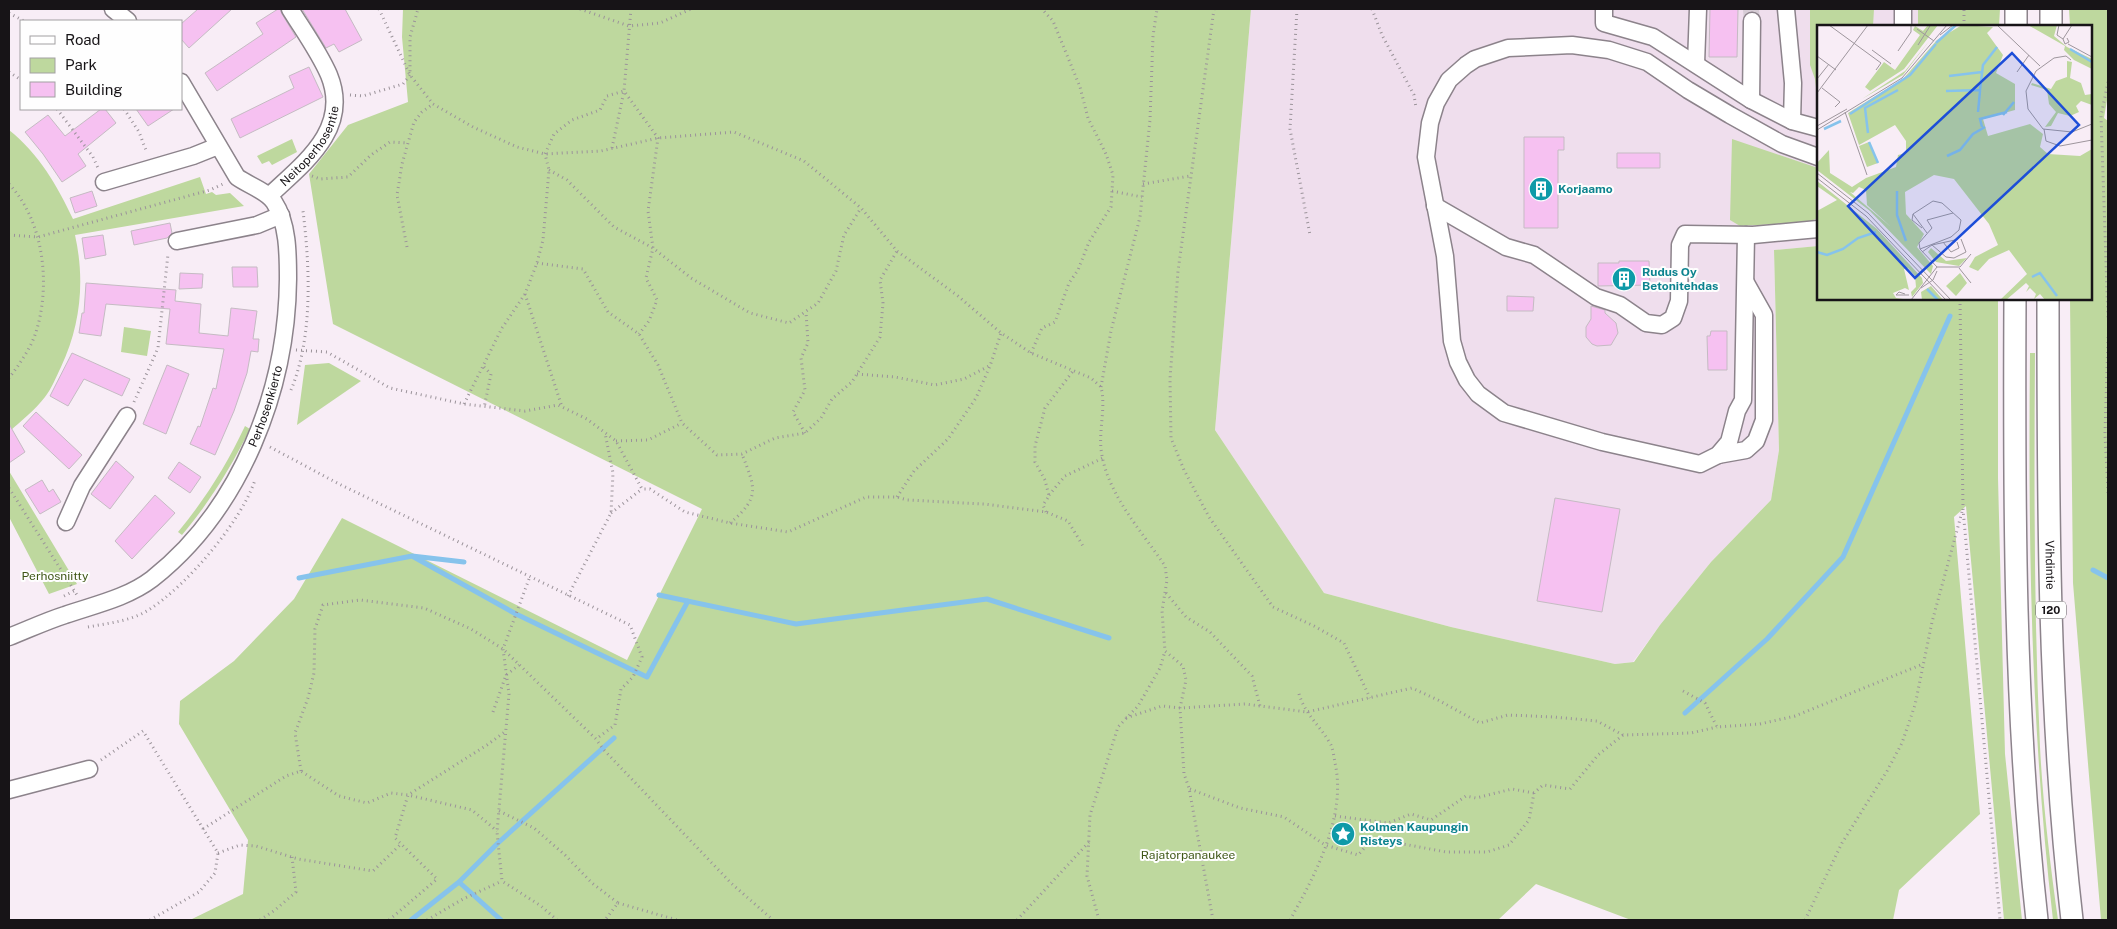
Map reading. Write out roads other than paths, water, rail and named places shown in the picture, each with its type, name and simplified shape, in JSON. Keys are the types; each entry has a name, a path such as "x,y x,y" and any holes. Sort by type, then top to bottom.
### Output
{"main road":[{"path":"2016,9 2016,25"},
{"path":"2050,25 2051,9"},
{"name":"120","path":"2015,300 2014,437 2018,635 2030,855 2037,920"},
{"name":"Vihdintie","path":"2048,300 2048,442 2054,689 2062,824 2072,920"}],"street":[{"path":"113,9 127,20"},
{"name":"Neitoperhosentie","path":"270,196 318,148 329,130 334,113 334,93 322,62 290,9"},
{"path":"1604,9 1604,23 1653,37 1751,100 1792,121 1817,128"},
{"path":"1696,64 1698,9"},
{"path":"1786,9 1793,83 1792,121"},
{"path":"1892,9 1892,25"},
{"path":"1902,9 1903,25"},
{"path":"1751,100 1752,21"},
{"path":"1746,283 1764,315 1764,420 1756,442 1746,450 1718,455 1700,464 1593,439 1504,413 1490,404 1467,380 1458,362 1452,340 1446,256 1426,157 1430,123 1436,103 1450,80 1466,65 1475,59 1508,48 1572,45 1609,50 1647,62 1688,90 1782,144 1817,157"},
{"path":"182,84 237,177 270,196"},
{"path":"104,182 193,156 218,146"},
{"name":"Perhosenkierto","path":"9,637 63,615 138,589 165,568 184,549 217,508 236,478 255,440 277,377 288,309 288,266 281,215 270,196"},
{"path":"1436,206 1506,247 1534,255 1596,297 1620,305 1646,323 1662,325 1673,318 1679,301 1680,245 1685,234 1749,235 1817,230"},
{"path":"177,241 256,225 281,215"},
{"path":"1718,455 1730,442 1737,412 1743,400 1749,235"},
{"path":"66,522 82,486 127,416"},
{"path":"9,790 88,769"}],"waterway":[{"path":"1685,713 1767,639 1843,557 1950,316"},
{"path":"412,556 516,614 647,677 688,601"},
{"path":"299,578 412,556 464,562"},
{"path":"2093,570 2108,578"},
{"path":"659,595 796,624 987,599 1109,638"},
{"path":"459,882 498,843 614,738"},
{"path":"411,920 459,882 501,920"}],"tunnel":[{"path":"1751,9 1752,21"}],"place":[{"name":"Korjaamo","path":"1541,189"},
{"name":"Rudus Oy Betonitehdas","path":"1624,279"},
{"name":"Kolmen Kaupungin Risteys","path":"1343,834"}],"park label":[{"name":"Perhosniitty","path":"55,576"},
{"name":"Rajatorpanaukee","path":"1188,855"}]}
